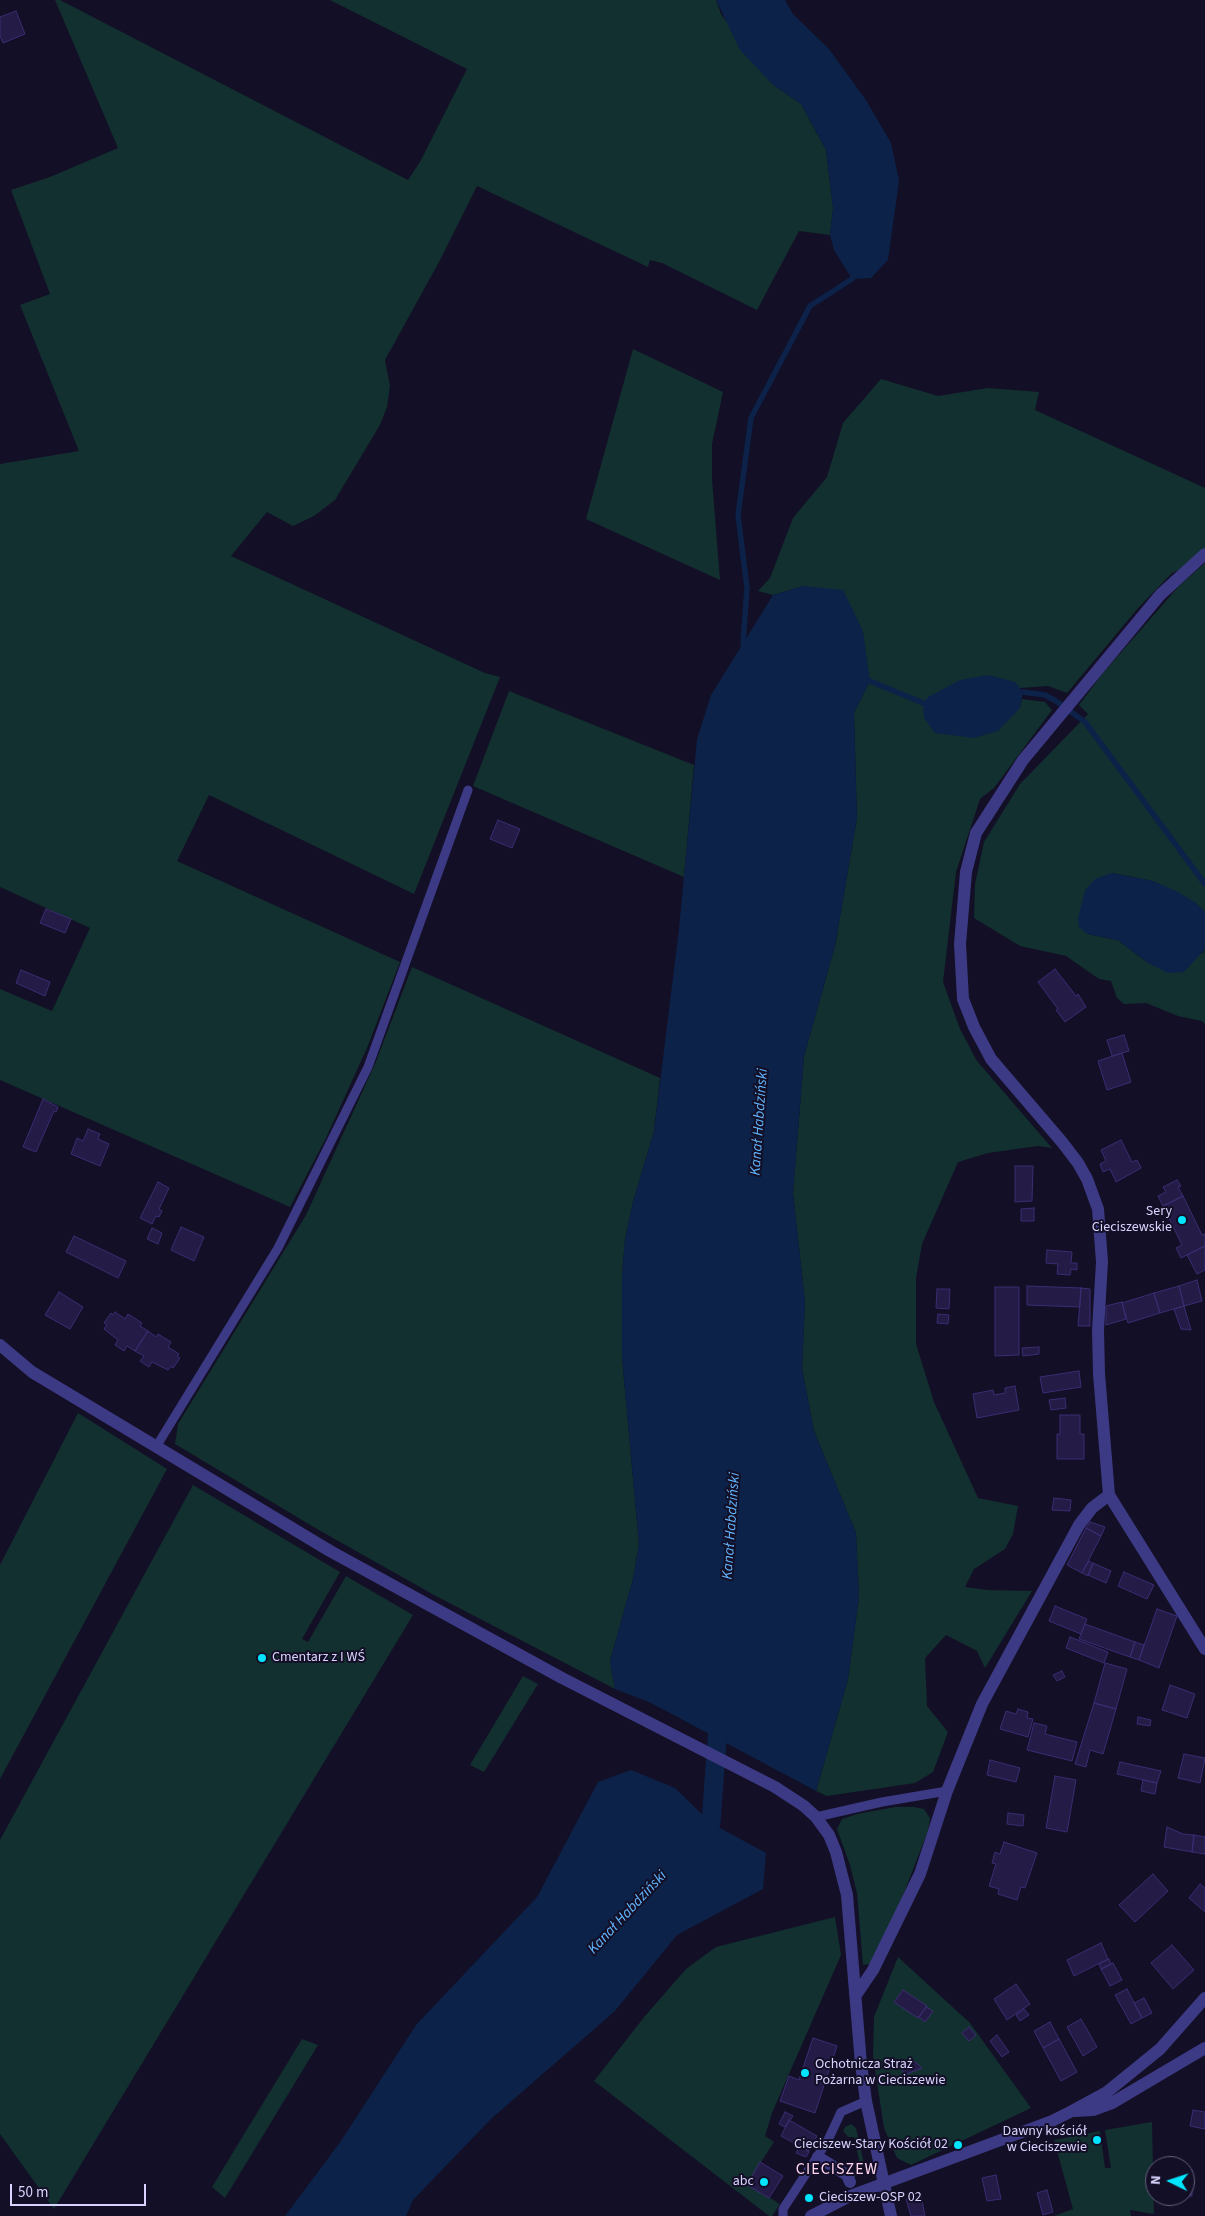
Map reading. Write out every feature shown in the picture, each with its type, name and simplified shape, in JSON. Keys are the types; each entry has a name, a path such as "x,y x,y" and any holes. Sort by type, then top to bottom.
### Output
{"street":[{"path":"1205,554 1160,595 1023,760 976,833 966,872 960,944 963,999 974,1027 991,1059 1078,1163 1087,1179 1098,1209 1102,1262 1098,1330 1099,1374 1109,1495 1205,1649"},
{"path":"0,1345 32,1372 330,1551 554,1674 775,1787 804,1806 816,1817 829,1835 843,1874 847,1895 866,2101 886,2183 891,2216"},
{"path":"856,1995 877,1962 920,1874 947,1791 982,1704 1078,1525 1092,1508 1109,1495"},
{"path":"810,2216 850,2196 1052,2121 1107,2092 1160,2049 1205,1998"},
{"path":"1072,2111 1088,2111 1112,2104 1205,2048"},
{"path":"818,2156 847,2175 850,2182"}],"lane":[{"path":"156,1447 278,1248 368,1067 468,790"},
{"path":"816,1817 882,1802 947,1791"},
{"path":"783,2216 783,2209 828,2140 841,2112 866,2101"}],"green space":[{"path":"55,0 60,0 408,180 420,162 467,69 330,0 716,0 721,14 772,84 801,104 826,150 833,208 830,235 799,231 757,310 662,263 650,260 648,267 477,186 439,262 385,360 390,386 387,407 380,425 335,500 314,516 293,526 267,512 231,556 485,673 500,677 414,894 209,795 177,861 400,962 367,1048 326,1138 290,1207 0,1080 0,989 52,1011 90,928 0,887 0,464 79,451 20,305 50,294 11,190 50,177 118,148"},
{"path":"633,349 723,392 712,444 712,479 720,580 586,519"},
{"path":"881,379 938,396 988,388 1039,392 1035,410 1205,488 1205,559 1172,573 1139,607 1067,693 1048,686 1020,688 1014,682 1020,708 1022,699 1045,702 1052,710 994,788 980,799 956,872 943,982 960,1029 977,1061 1052,1148 1038,1146 988,1153 958,1162 922,1244 916,1278 916,1344 934,1402 978,1498 1018,1506 1013,1534 1005,1549 974,1569 965,1587 988,1590 1032,1591 985,1668 977,1651 946,1635 925,1658 927,1706 948,1732 933,1772 915,1783 827,1796 816,1791 848,1679 859,1597 856,1533 814,1431 802,1369 805,1302 793,1193 804,1056 835,946 857,818 854,713 870,681 803,586 773,595 758,591 770,578 793,518 827,477 843,423"},
{"path":"1205,563 1205,912 1196,903 1153,881 1112,873 1087,934 1118,940 1148,963 1203,953 1205,949 1205,1024 1202,1021 1178,1016 1146,1003 1124,1004 1117,998 1111,981 1099,979 1066,956 1020,946 974,918 975,884 984,842 1020,784 1088,714 1079,705 1103,673 1179,586"},
{"path":"509,691 694,765 684,877 473,786"},
{"path":"412,967 660,1078 654,1131 633,1202 625,1239 622,1275 622,1357 639,1544 633,1579 610,1661 615,1689 434,1595 317,1529 175,1444 178,1424 306,1215 375,1064"},
{"path":"78,1413 167,1469 0,1779 0,1565"},
{"path":"193,1485 340,1572 302,1639 308,1642 346,1576 413,1615 54,2209 0,2134 0,1840"},
{"path":"523,1676 538,1684 484,1772 470,1765"},
{"path":"895,1807 924,1809 930,1818 928,1831 900,1903 870,1964 863,1965 857,1893 850,1865 837,1829 842,1819 857,1814"},
{"path":"835,1917 841,1955 772,2113 765,2136 774,2142 747,2184 780,2204 772,2216 769,2216 594,2081 645,2016 686,1969 716,1947"},
{"path":"898,1957 970,2023 1031,2108 911,2165 897,2158 884,2128 873,2056 874,2017"},
{"path":"302,2039 318,2045 225,2198 212,2187"},
{"path":"1152,2122 1153,2156 1145,2156 1145,2206 1154,2206 1154,2214 1130,2210 1131,2216 1054,2216 1073,2209 1054,2140 1100,2131 1105,2168 1111,2168 1105,2130"},
{"path":"851,2124 856,2128 864,2163 863,2171 854,2178 853,2174 859,2170 860,2165 854,2137 848,2137 843,2131 845,2127"}],"water":[{"path":"716,0 785,0 793,14 829,49 866,100 891,143 899,181 888,260 871,278 852,279 834,250 830,235 833,208 826,150 801,104 772,84 740,50"},
{"path":"803,586 843,590 863,631 870,681 854,713 857,818 835,946 804,1056 793,1193 805,1302 802,1369 814,1431 856,1533 859,1597 848,1679 816,1791 651,1703 615,1689 610,1661 633,1579 639,1544 622,1357 622,1275 625,1239 633,1202 654,1131 679,929 697,739 711,695 773,595"},
{"path":"988,675 1015,682 1023,692 1020,708 998,731 974,738 935,733 924,718 923,703 928,697 960,680"},
{"path":"1112,873 1153,881 1178,892 1196,903 1205,912 1205,949 1184,972 1168,973 1148,963 1118,940 1087,934 1079,927 1078,918 1085,890 1095,879"},
{"path":"631,1770 675,1788 711,1823 766,1853 763,1889 677,1935 615,2011 491,2119 413,2200 406,2216 285,2216 341,2141 416,2025 537,1897 598,1782"}],"building":[{"path":"16,11 25,34 3,43 0,36 0,17"},
{"path":"498,820 520,829 512,848 490,839"},
{"path":"46,909 71,919 65,933 40,923"},
{"path":"1055,969 1076,996 1078,994 1086,1007 1065,1022 1038,982"},
{"path":"21,970 50,982 45,996 16,983"},
{"path":"1124,1035 1129,1051 1112,1056 1107,1040"},
{"path":"1122,1053 1131,1082 1107,1090 1098,1061"},
{"path":"43,1099 58,1107 56,1112 54,1111 36,1152 23,1147"},
{"path":"88,1129 100,1134 98,1139 109,1144 100,1166 71,1154 77,1138 83,1141"},
{"path":"1121,1140 1132,1162 1137,1160 1141,1168 1116,1182 1110,1169 1103,1172 1100,1164 1106,1161 1101,1150"},
{"path":"1015,1166 1033,1166 1032,1201 1015,1202"},
{"path":"1177,1180 1181,1186 1178,1187 1183,1196 1163,1206 1158,1196 1166,1192 1163,1187"},
{"path":"158,1182 169,1188 159,1209 162,1211 159,1217 156,1216 152,1224 140,1218"},
{"name":"Sery Cieciszewskie","path":"1183,1196 1202,1235 1205,1234 1205,1246 1181,1258 1176,1248 1182,1245 1163,1206"},
{"path":"1034,1208 1034,1221 1021,1221 1021,1209"},
{"path":"181,1227 204,1237 194,1261 171,1250"},
{"path":"152,1228 162,1233 158,1244 147,1239"},
{"path":"74,1236 126,1261 118,1278 66,1252"},
{"path":"1205,1246 1205,1270 1197,1274 1187,1255"},
{"path":"1047,1250 1072,1252 1071,1263 1077,1263 1077,1270 1071,1269 1070,1275 1057,1274 1058,1264 1046,1263"},
{"path":"1197,1280 1202,1301 1184,1306 1179,1286"},
{"path":"1027,1286 1081,1288 1080,1307 1027,1305"},
{"path":"1179,1286 1184,1306 1160,1313 1154,1293"},
{"path":"995,1287 1019,1287 1019,1355 995,1356"},
{"path":"1081,1288 1090,1289 1090,1326 1078,1326"},
{"path":"937,1289 950,1289 949,1309 936,1308"},
{"path":"59,1292 83,1307 70,1329 45,1315"},
{"path":"1154,1293 1160,1313 1128,1323 1122,1303"},
{"path":"1122,1302 1126,1319 1106,1325 1106,1306"},
{"path":"1184,1306 1191,1330 1181,1329 1174,1309"},
{"path":"115,1312 125,1319 128,1314 142,1323 140,1326 148,1331 135,1351 127,1346 124,1351 115,1345 118,1340 104,1329 107,1325 104,1323 111,1313 113,1315"},
{"path":"938,1314 949,1315 948,1324 937,1323"},
{"path":"148,1331 156,1337 158,1334 171,1342 168,1347 179,1354 177,1356 180,1358 173,1368 171,1366 168,1370 152,1362 149,1367 140,1361 144,1356 135,1351"},
{"path":"1039,1347 1039,1354 1023,1356 1022,1348"},
{"path":"1079,1371 1081,1387 1043,1393 1040,1377"},
{"path":"1015,1386 1019,1410 977,1418 973,1394 993,1390 994,1395 1005,1393 1005,1388"},
{"path":"1065,1398 1066,1408 1051,1410 1049,1400"},
{"path":"1060,1415 1080,1415 1080,1434 1084,1434 1084,1459 1057,1459 1057,1434 1060,1434"},
{"path":"1054,1498 1071,1500 1070,1511 1052,1510"},
{"path":"1090,1522 1105,1527 1101,1536 1086,1528"},
{"path":"1086,1528 1101,1536 1082,1573 1067,1565"},
{"path":"1089,1561 1093,1564 1088,1576 1082,1573"},
{"path":"1093,1563 1111,1571 1106,1583 1088,1575"},
{"path":"1124,1572 1154,1585 1147,1599 1118,1586"},
{"path":"1055,1606 1087,1619 1081,1634 1049,1621"},
{"path":"1157,1609 1177,1616 1159,1668 1139,1660"},
{"path":"1085,1624 1135,1642 1130,1657 1079,1639"},
{"path":"1070,1637 1108,1652 1104,1663 1066,1648"},
{"path":"1135,1642 1144,1645 1139,1660 1130,1657"},
{"path":"1105,1663 1127,1669 1116,1709 1094,1703"},
{"path":"1062,1671 1065,1677 1057,1681 1053,1675"},
{"path":"1170,1685 1195,1694 1187,1718 1162,1710"},
{"path":"1094,1703 1116,1709 1103,1754 1090,1750 1086,1767 1075,1764"},
{"path":"1018,1709 1028,1712 1027,1718 1033,1719 1028,1737 1000,1729 1006,1711 1016,1714"},
{"path":"1138,1717 1151,1720 1150,1726 1137,1724"},
{"path":"1034,1723 1047,1726 1045,1734 1077,1742 1072,1761 1027,1750"},
{"path":"1184,1754 1205,1758 1200,1783 1178,1778"},
{"path":"990,1760 1020,1768 1016,1782 987,1775"},
{"path":"1120,1762 1161,1771 1157,1783 1117,1774"},
{"path":"1055,1776 1076,1780 1067,1832 1046,1828"},
{"path":"1143,1780 1157,1783 1155,1794 1141,1791"},
{"path":"1008,1813 1024,1815 1023,1826 1007,1824"},
{"path":"1167,1827 1183,1834 1194,1835 1192,1852 1164,1847"},
{"path":"1194,1835 1205,1837 1205,1854 1192,1852"},
{"path":"1004,1842 1037,1853 1025,1888 1021,1887 1017,1900 998,1894 999,1889 989,1886 996,1864 992,1863 995,1852 1000,1854"},
{"path":"1153,1874 1168,1891 1135,1922 1119,1905"},
{"path":"1200,1884 1205,1888 1205,1912 1189,1898"},
{"path":"1101,1943 1108,1959 1074,1976 1067,1960"},
{"path":"1172,1945 1194,1970 1173,1989 1151,1963"},
{"path":"1109,1959 1111,1964 1101,1969 1099,1964"},
{"path":"1113,1963 1122,1980 1110,1986 1101,1969"},
{"path":"1016,1984 1030,2004 1007,2020 994,1999"},
{"path":"1127,1989 1142,2018 1131,2024 1115,1995"},
{"path":"903,1990 927,2006 918,2018 894,2002"},
{"path":"1144,1998 1152,2013 1142,2018 1134,2003"},
{"path":"926,2007 933,2011 925,2022 919,2017"},
{"path":"1024,2009 1029,2015 1020,2021 1016,2015"},
{"path":"1081,2019 1097,2047 1083,2056 1067,2027"},
{"path":"1050,2022 1059,2039 1043,2048 1034,2031"},
{"path":"969,2027 976,2035 969,2041 962,2033"},
{"path":"997,2035 1009,2052 1002,2057 990,2041"},
{"path":"813,2038 837,2046 815,2113 780,2101 789,2076 799,2080"},
{"path":"1059,2039 1077,2072 1061,2081 1043,2048"},
{"path":"913,2060 922,2068 904,2075 900,2064"},
{"path":"1193,2110 1205,2112 1205,2129 1190,2126"},
{"path":"785,2112 793,2116 785,2127 779,2124"},
{"path":"789,2120 817,2136 809,2151 781,2136"},
{"path":"800,2146 809,2152 806,2157 796,2153"},
{"name":"abc","path":"760,2162 783,2176 769,2198 747,2185"},
{"path":"996,2175 1001,2199 987,2201 982,2178"},
{"path":"1047,2190 1053,2212 1043,2215 1037,2193"},
{"path":"921,2195 925,2216 911,2216 906,2199"}],"waterway":[{"path":"747,649 743,644 747,588 738,515 751,418 810,306 852,279 854,272"},
{"path":"870,681 923,703"},
{"path":"1023,692 1045,695 1085,722 1205,884"},
{"name":"Kanał Habdziński","path":"694,1841 711,1823 719,1713"}],"place":[{"name":"Sery Cieciszewskie","path":"1182,1220"},
{"name":"Cmentarz z I WŚ","path":"262,1658"},
{"name":"Ochotnicza Straż Pożarna w Cieciszewie","path":"805,2073"},
{"name":"Dawny kościół w Cieciszewie","path":"1097,2140"},
{"name":"Cieciszew-Stary Kościół 02","path":"958,2145"},
{"name":"abc","path":"764,2182"},
{"name":"Cieciszew-OSP 02","path":"809,2198"}],"district":[{"name":"CIECISZEW","path":"837,2170"}]}
